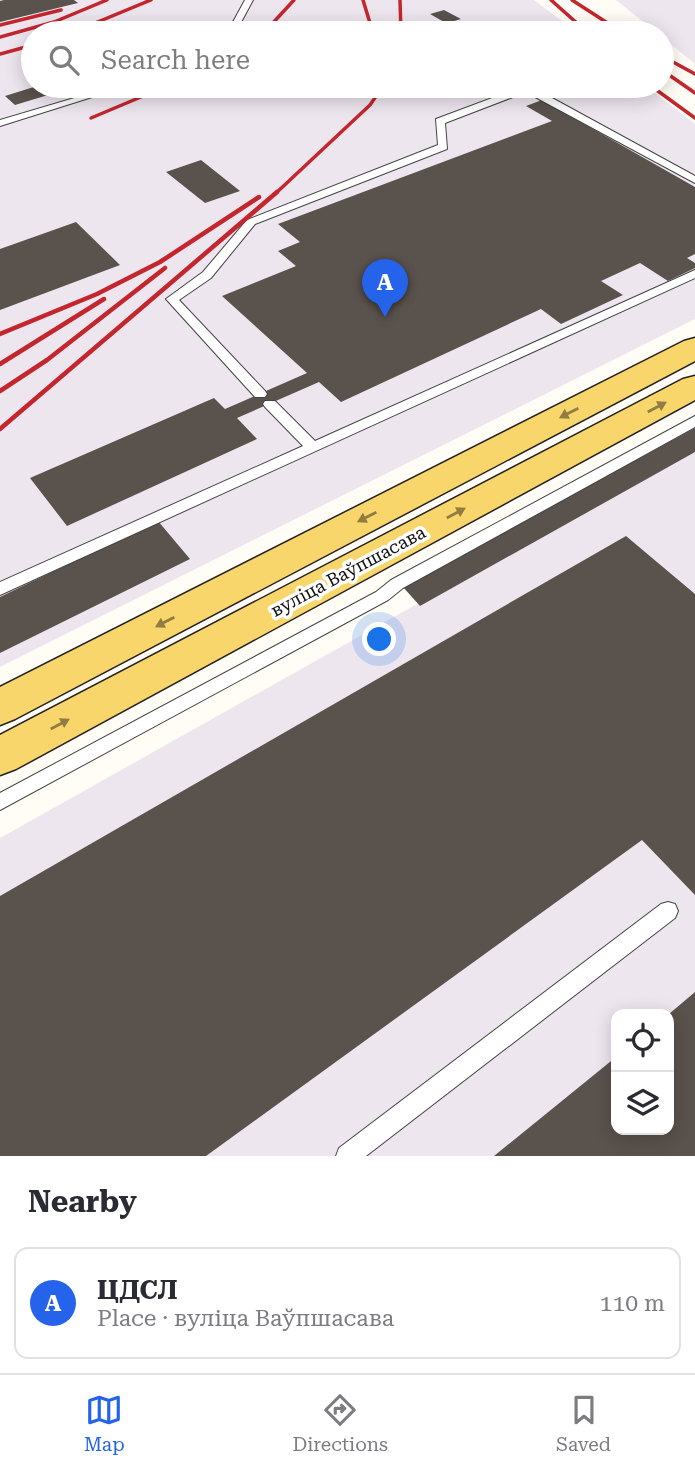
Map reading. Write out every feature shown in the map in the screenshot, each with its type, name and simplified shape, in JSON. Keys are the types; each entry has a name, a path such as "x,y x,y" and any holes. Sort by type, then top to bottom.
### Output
{"main road":[{"path":"0,707 695,348"},
{"name":"вуліца Ваўпшасава","path":"0,756 695,386"}],"lane":[{"path":"238,21 249,0"},
{"path":"0,124 84,98"},
{"path":"313,447 172,299 207,275 251,222 443,148 440,121 501,98"},
{"path":"545,98 695,180"},
{"path":"0,589 695,274"},
{"path":"0,802 382,596 397,584 695,421"},
{"path":"347,1156 668,911"}],"shaded area":[{"path":"0,0 534,0 562,21 21,21 21,98 661,98 695,124 695,319 0,667"},
{"path":"616,0 695,0 695,64 674,47 674,21 642,21"},
{"path":"695,448 695,1156 0,1156 0,838"}],"building":[{"path":"74,0 78,3 0,22 0,1"},
{"path":"444,10 461,19 442,21 430,14"},
{"path":"21,91 21,98 38,98 15,105 5,96"},
{"path":"542,100 695,187 695,254 687,258 695,263 695,268 668,281 640,263 601,281 623,295 561,324 541,309 341,402 319,382 237,418 257,439 67,526 30,478 214,398 225,409 307,373 222,296 296,266 278,251 300,242 278,224 552,121 526,106"},
{"path":"201,160 240,191 205,203 166,172"},
{"path":"76,222 120,265 0,310 0,249"},
{"path":"695,428 695,452 420,606 403,587"},
{"path":"158,521 190,559 0,653 0,597"},
{"path":"626,536 695,594 695,895 642,840 206,1156 0,1156 0,896"},
{"path":"695,992 695,1156 494,1156 611,1061 611,1135 674,1135 674,1010"}],"railway":[{"path":"56,21 107,0"},
{"path":"100,21 151,0"},
{"path":"275,21 294,0"},
{"path":"363,0 369,21"},
{"path":"400,0 401,21"},
{"path":"551,0 575,21"},
{"path":"572,0 604,21"},
{"path":"0,25 61,10"},
{"path":"0,37 21,31"},
{"path":"0,54 21,48"},
{"path":"674,63 695,74"},
{"path":"674,78 695,93"},
{"path":"91,118 138,98"},
{"path":"275,194 375,98"},
{"path":"668,98 695,118"},
{"path":"0,429 277,192"},
{"path":"0,334 97,294 160,262 259,197"},
{"path":"0,391 47,360 165,268"},
{"path":"0,364 104,299"}],"place":[{"name":"ЦДСЛ","path":"385,317"}]}
